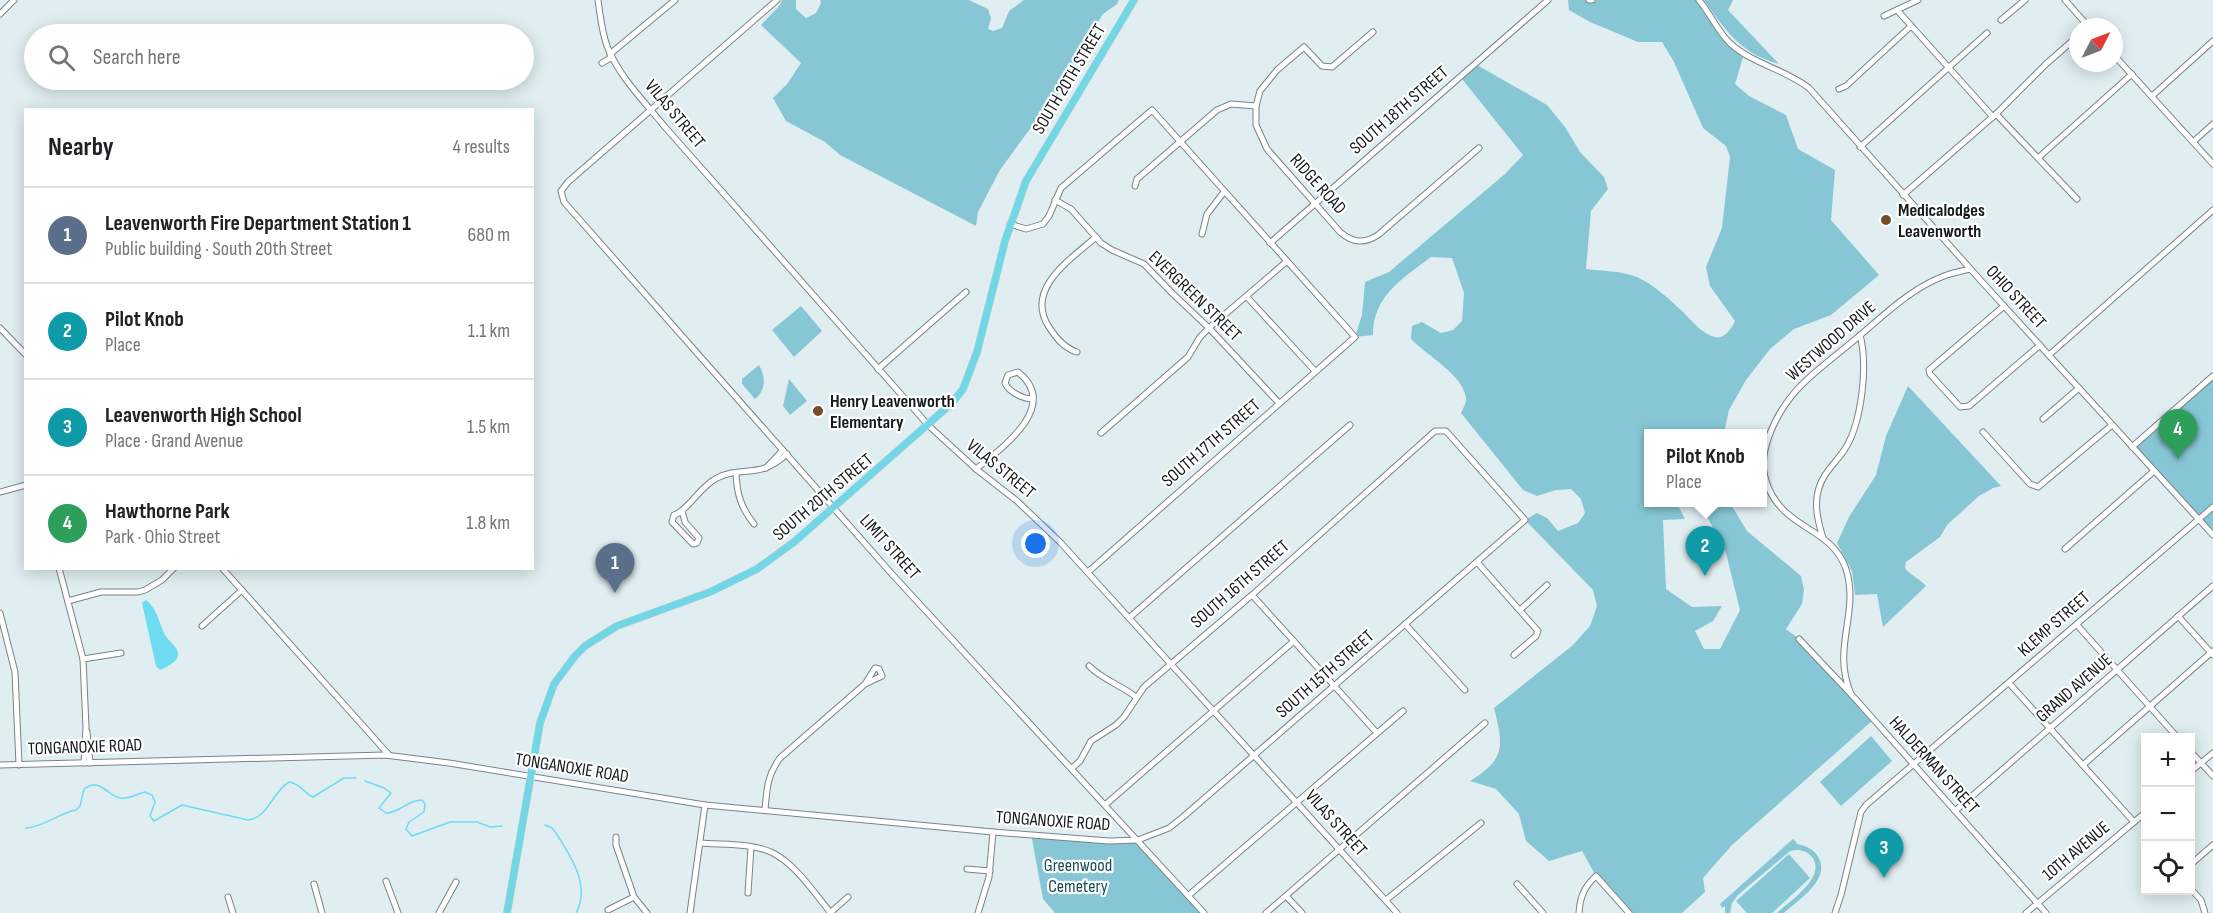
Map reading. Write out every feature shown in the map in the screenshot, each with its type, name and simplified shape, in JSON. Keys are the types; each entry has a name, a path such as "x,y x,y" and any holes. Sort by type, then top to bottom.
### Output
{"main road":[{"name":"SOUTH 20TH STREET","path":"507,913 547,700 561,673 585,646 617,626 710,592 742,577 779,554 952,404 963,389 971,372 1010,224 1026,181 1134,0"}],"street":[{"path":"0,14 14,0"},
{"name":"VILAS STREET","path":"598,0 603,34 611,56 633,87 878,369 928,426 1040,522 1088,572 1397,913"},
{"path":"602,63 675,0"},
{"path":"652,110 777,0"},
{"name":"SOUTH 18TH STREET","path":"1270,243 1548,0"},
{"name":"OHIO STREET","path":"1699,0 1731,44 1744,54 1797,79 1809,88 1970,269 2213,535"},
{"path":"1884,16 1918,0"},
{"path":"2001,20 2025,0"},
{"path":"2065,0 2081,18"},
{"path":"1897,10 1948,67 2077,200"},
{"path":"1839,89 1846,86 1911,26"},
{"path":"1136,186 1137,179 1216,110 1231,104 1256,106 1260,91 1266,81 1304,47 1322,66 1332,67 1373,32"},
{"path":"1860,147 1987,33"},
{"path":"2152,96 2213,41"},
{"path":"1904,195 1995,115 2069,44"},
{"path":"2123,65 2213,164"},
{"path":"2038,158 2132,75"},
{"name":"RIDGE ROAD","path":"1256,106 1256,125 1262,141 1348,239 1358,242 1369,241 1378,235 1479,148"},
{"name":"LIMIT STREET","path":"652,110 561,191 569,209 891,573 1204,913"},
{"path":"1010,224 1026,230 1043,224 1061,188 1152,110 1287,262 1209,328 1188,357 1101,433"},
{"path":"2193,142 2213,124"},
{"path":"1202,234 1207,214 1224,192"},
{"name":"EVERGREEN STREET","path":"1055,200 1071,209 1096,237 1112,250 1144,264 1209,328 1279,403"},
{"path":"2049,355 2213,210"},
{"path":"1077,352 1067,349 1045,321 1044,294 1046,285 1055,273 1096,237"},
{"name":"SOUTH 17TH STREET","path":"1088,572 1355,337 1287,262"},
{"name":"WESTWOOD DRIVE","path":"1767,444 1775,421 1787,400 1803,383 1883,315 1928,284 1942,277 1970,269"},
{"path":"878,369 966,292"},
{"path":"1247,297 1315,371"},
{"path":"2004,306 1929,370 1930,374 1960,407 1969,406 2040,345"},
{"path":"0,328 24,354"},
{"path":"1823,538 1816,517 1820,483 1846,448 1862,399 1863,346 1860,335"},
{"path":"976,469 1020,432 1025,423 1033,399 1033,389 1018,372 1008,375 1005,380 1006,386 1023,397 1033,399"},
{"path":"2132,447 2213,376"},
{"path":"2043,419 2079,388"},
{"path":"1129,618 1350,425"},
{"path":"1983,432 2030,484 2040,487 2112,425"},
{"name":"SOUTH 15TH STREET","path":"1138,840 1169,828 1525,520 1446,431 1439,430"},
{"name":"SOUTH 16TH STREET","path":"1072,768 1080,761 1091,741 1124,717 1144,687 1252,595 1435,431 1439,430"},
{"path":"682,511 685,522 699,538 697,543 693,544 689,541 672,522 672,517 682,511 700,489 714,479 756,472 766,468 785,452"},
{"path":"2065,549 2154,471"},
{"path":"736,474 741,504 754,524"},
{"name":"WESTWOOD DRIVE","path":"1767,480 1775,502 1793,520 1823,538 1835,549 1844,564 1851,596 1843,649 1843,667 1851,694"},
{"path":"0,492 24,486"},
{"name":"KLEMP STREET","path":"1913,764 2213,507"},
{"path":"1805,527 1816,517"},
{"path":"1477,562 1538,631 1536,636 1514,655"},
{"path":"60,570 83,659 87,763"},
{"path":"68,601 101,592 145,590 162,580 172,570"},
{"path":"224,570 389,755"},
{"path":"1520,610 1547,585"},
{"name":"GRAND AVENUE","path":"1955,811 2213,586"},
{"path":"202,626 242,590"},
{"path":"1252,595 1377,733"},
{"path":"0,613 15,672 20,765"},
{"path":"2083,765 2212,653 2178,616"},
{"path":"1406,624 1466,690"},
{"path":"2077,625 2174,733"},
{"name":"HALDERMAN STREET","path":"1799,639 2046,913"},
{"path":"0,642 8,640"},
{"path":"1105,805 1294,641"},
{"path":"83,659 121,653"},
{"path":"1089,666 1099,676 1136,697"},
{"path":"1829,670 1843,667"},
{"path":"2009,683 2134,822"},
{"path":"765,810 767,785 771,771 780,758 866,684"},
{"path":"1189,895 1403,711"},
{"path":"1266,913 1485,723"},
{"path":"2195,768 2213,753"},
{"name":"TONGANOXIE ROAD","path":"0,765 389,755 705,805 993,832 1109,841 1138,840"},
{"path":"2195,756 2213,776"},
{"path":"1835,913 1861,812 1913,764"},
{"path":"690,913 705,805"},
{"name":"10TH AVENUE","path":"2026,913 2141,816"},
{"path":"1386,900 1481,823"},
{"path":"978,913 990,871 993,832"},
{"path":"616,837 616,845 634,897 647,913"},
{"path":"700,843 751,847 768,851 784,860 830,913 848,897"},
{"path":"2195,861 2213,845"},
{"path":"748,893 751,847"},
{"path":"967,870 990,871"},
{"path":"1579,913 1582,893 1596,876 1629,913"},
{"path":"386,881 398,913"},
{"path":"439,913 456,882"},
{"path":"314,884 322,913"},
{"path":"1517,884 1543,913"},
{"path":"2195,893 2201,900 2205,913"},
{"path":"1286,896 1302,913"},
{"path":"228,897 232,913"},
{"path":"608,910 634,897"}],"green space":[{"path":"782,0 796,0 796,9 806,18 816,13 821,3 820,0 969,0 988,9 991,18 988,29 993,31 1002,28 1009,11 1024,0 1119,0 1103,14 1092,31 1078,63 1000,170 978,212 976,226 840,155 825,142 786,121 773,98 787,84 801,63 761,25"},
{"path":"1568,0 1699,0 1731,44 1744,54 1735,84 1749,96 1786,115 1798,149 1835,170 1831,220 1879,275 1831,315 1794,329 1770,349 1746,380 1729,410 1725,429 1644,429 1644,507 1679,507 1685,519 1663,520 1666,589 1692,607 1722,606 1713,621 1695,631 1704,649 1720,649 1740,610 1726,553 1702,507 1732,507 1747,531 1801,576 1804,590 1802,604 1786,629 1799,639 1873,720 1732,845 1703,878 1705,892 1682,913 1629,913 1596,876 1582,851 1549,861 1526,841 1519,814 1496,789 1470,781 1490,766 1499,751 1499,732 1494,708 1573,645 1590,626 1597,606 1593,590 1525,520 1537,513 1547,518 1558,531 1578,523 1585,513 1581,499 1571,489 1556,490 1537,496 1523,490 1461,413 1466,399 1459,382 1444,366 1411,339 1412,326 1422,322 1441,333 1453,330 1462,321 1464,293 1452,258 1431,257 1400,281 1378,309 1373,335 1355,337 1362,315 1365,282 1389,272 1505,174 1523,155 1462,79 1477,65 1547,105 1565,127 1580,152 1604,177 1608,189 1591,211 1586,269 1625,274 1643,280 1661,292 1705,333 1715,337 1722,337 1732,327 1735,321 1710,286 1706,267 1722,228 1730,157 1726,146 1703,128 1674,62 1662,42 1638,42 1590,22 1569,10"},
{"path":"1704,0 1733,0 1728,10 1779,64 1754,54 1735,40"},
{"path":"801,306 822,331 794,357 772,330"},
{"path":"759,365 764,383 755,399 742,384 742,379"},
{"path":"2213,376 2213,535 2132,447"},
{"path":"789,379 807,401 790,415 783,406"},
{"path":"1908,386 2001,486 1979,496 1947,525 1940,537 1906,562 1905,568 1926,586 1883,627 1877,594 1855,595 1852,571 1837,543 1849,517 1876,475 1886,436"},
{"path":"1871,736 1892,761 1841,806 1820,782"},
{"name":"Greenwood Cemetery","path":"1031,834 1138,840 1204,913 1055,913 1043,899"},
{"path":"1793,839 1796,844 1813,850 1821,864 1818,880 1812,888 1784,913 1777,913 1805,888 1815,872 1815,865 1810,855 1802,851 1790,851 1738,895 1732,903 1730,913 1725,913 1725,906 1722,908 1720,904"},
{"path":"1789,854 1810,878 1772,913 1747,913 1736,901"}],"shaded area":[{"path":"146,600 155,611 165,635 178,652 174,662 160,670 156,666 142,603"}],"waterway":[{"path":"26,828 76,810 80,806 84,789 94,785 120,798 129,798 145,792 152,795 155,802 150,816 154,821 182,805 248,820 261,814 283,786 289,782 296,784 313,797 344,778 356,778"},
{"path":"365,781 391,793 379,808 386,813 422,800 425,804 424,812 409,822 406,829 412,836 450,822 477,822 490,827 502,826"},
{"path":"545,825 556,833 577,872 581,892 576,913"}],"place":[{"name":"Medicalodges Leavenworth","path":"1886,220"},
{"name":"Henry Leavenworth Elementary","path":"818,411"},
{"name":"Hawthorne Park","path":"2178,459"},
{"name":"Pilot Knob","path":"1705,576"},
{"name":"Leavenworth Fire Department Station 1","path":"615,593"},
{"name":"Leavenworth High School","path":"1884,878"}]}
